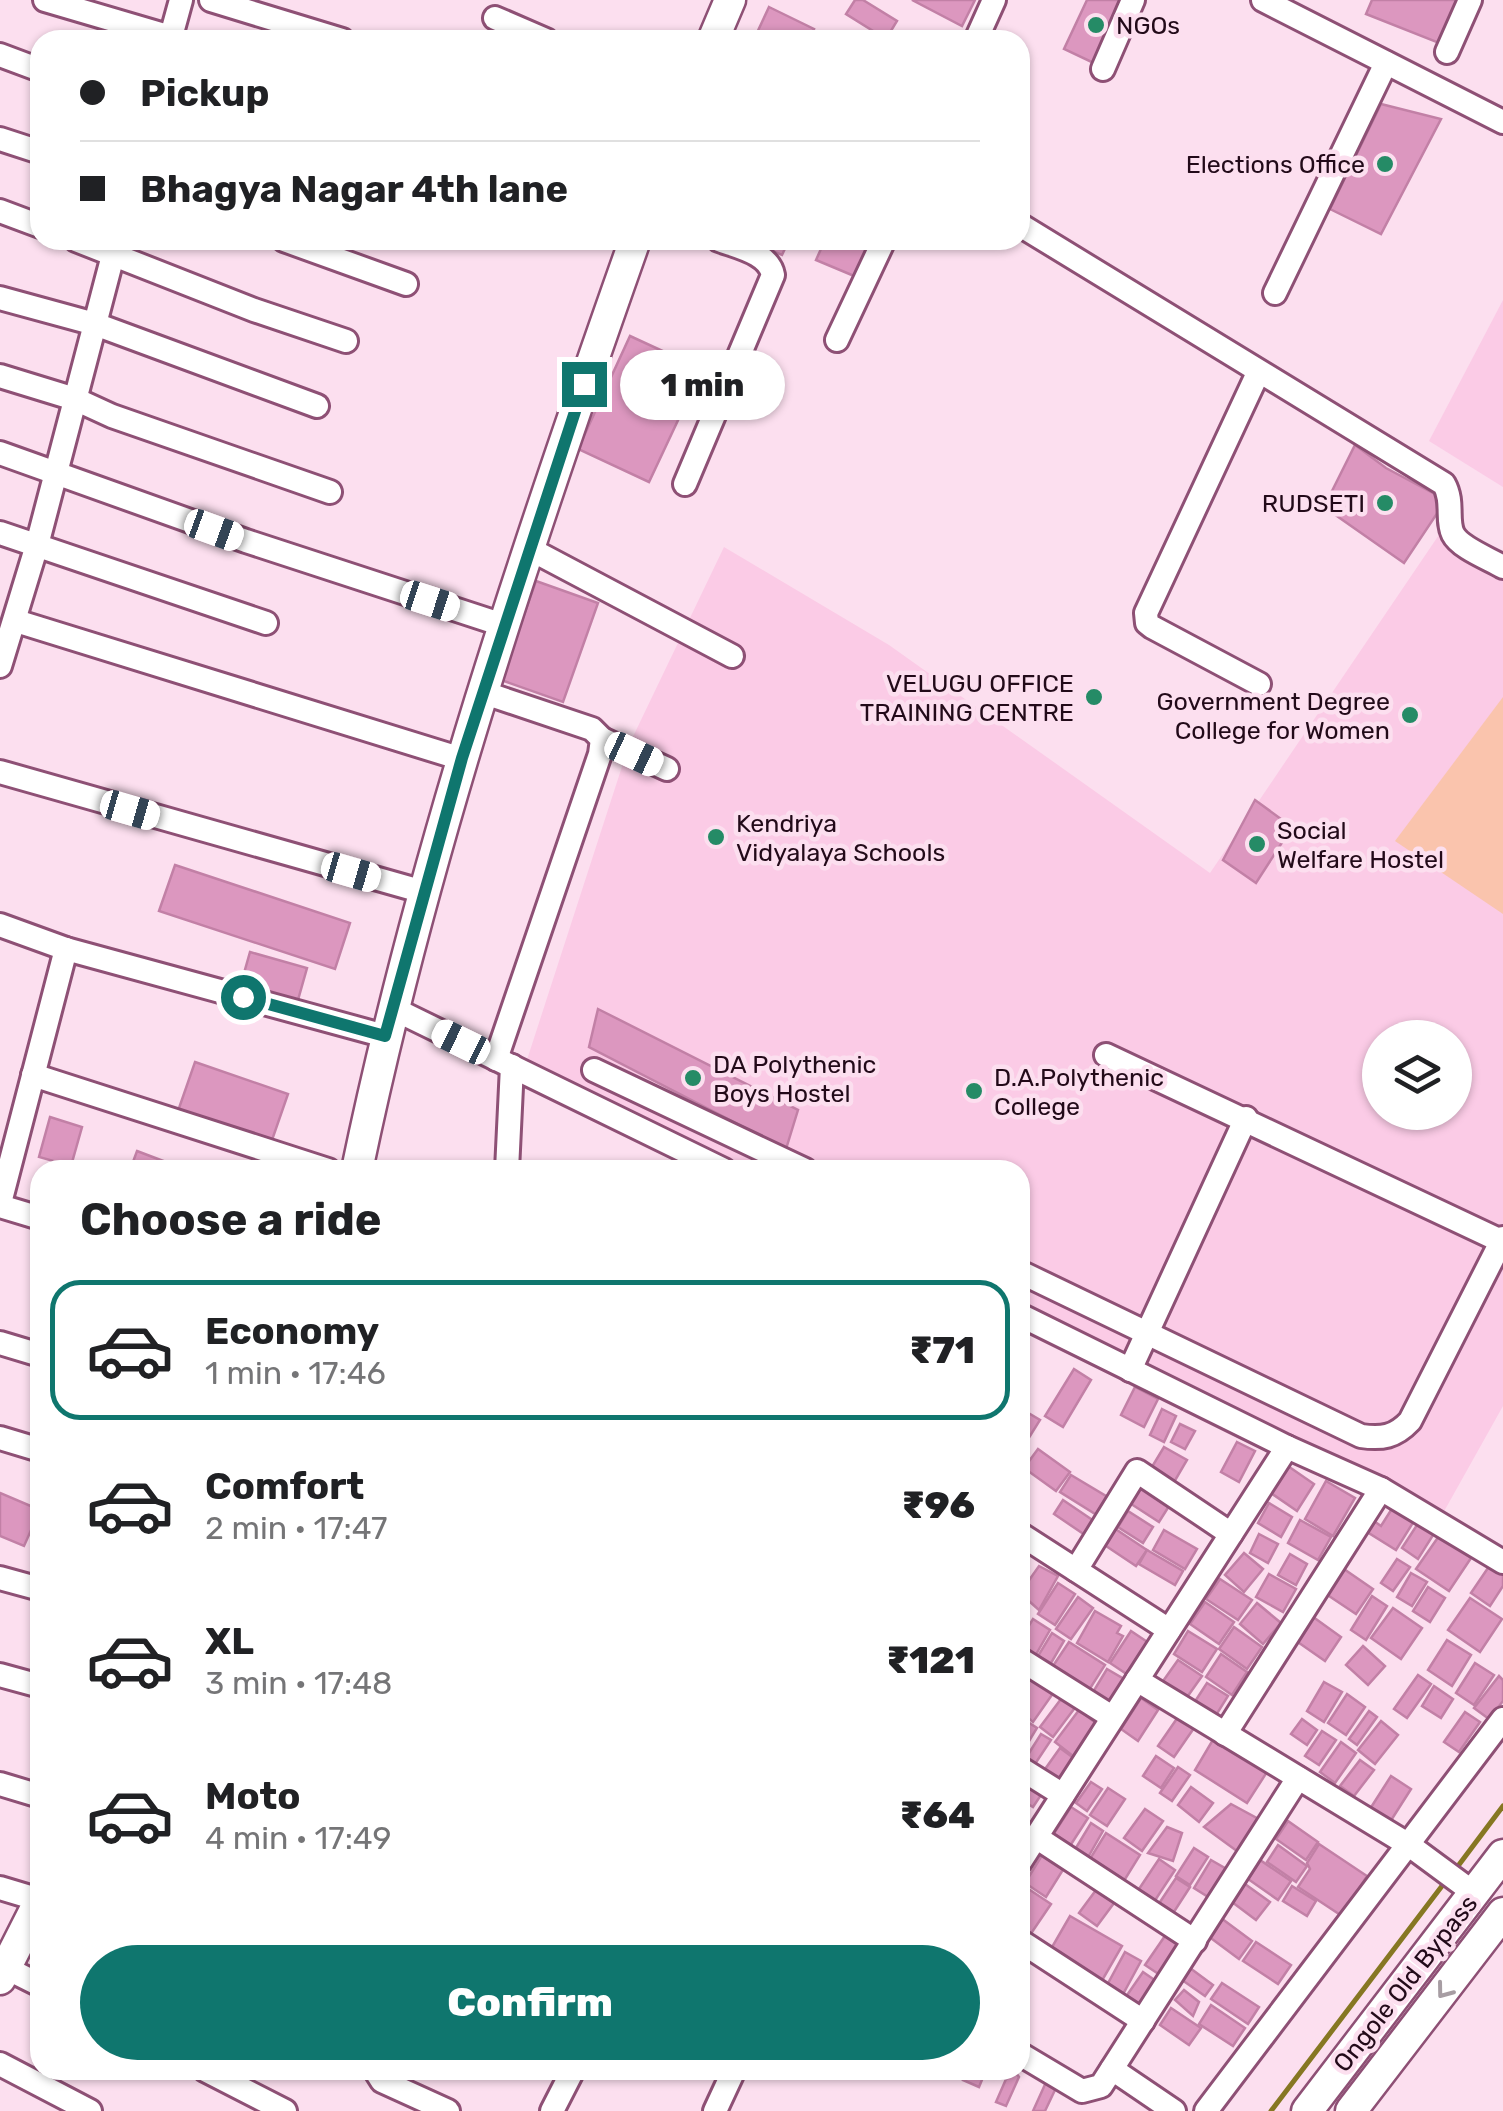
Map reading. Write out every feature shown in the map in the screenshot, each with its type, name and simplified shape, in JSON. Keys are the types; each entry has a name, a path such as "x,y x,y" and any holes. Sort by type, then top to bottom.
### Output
{"main road":[{"path":"716,30 730,0"},
{"path":"359,1160 388,1022 462,758 528,548 632,250"},
{"name":"Ongole Old Bypass","path":"1307,2111 1468,1888 1503,1855"},
{"name":"Ongole Old Bypass","path":"1352,2111 1503,1914"},
{"path":"3,1974 30,1920"}],"street":[{"path":"44,0 143,30"},
{"path":"172,30 181,0"},
{"path":"211,0 309,30"},
{"path":"980,30 994,0"},
{"path":"1103,69 1133,0"},
{"path":"1262,0 1503,122"},
{"path":"1447,52 1470,0"},
{"path":"495,18 523,30"},
{"path":"0,55 30,66"},
{"path":"1275,292 1386,63"},
{"path":"0,139 30,149"},
{"path":"0,211 30,222"},
{"path":"1030,232 1444,484 1451,496 1451,531 1457,539 1503,567"},
{"path":"0,664 16,621 115,250"},
{"path":"123,250 254,310 346,341"},
{"path":"312,250 406,284"},
{"path":"684,484 772,274 771,266 763,258 743,250"},
{"path":"837,340 879,250"},
{"path":"0,298 95,324 317,406"},
{"path":"1258,373 1146,613 1152,628 1260,684"},
{"path":"0,376 75,399 112,416 330,492"},
{"path":"0,454 246,541 504,625"},
{"path":"0,533 266,622"},
{"path":"528,548 732,656"},
{"path":"16,621 462,758"},
{"path":"485,693 592,728 602,739 667,769"},
{"path":"508,1160 504,1062 602,739"},
{"path":"0,772 424,892"},
{"path":"0,925 66,948 388,1022 504,1062 704,1160"},
{"path":"30,1214 0,1204 66,948"},
{"path":"1030,1277 1361,1436 1387,1437 1399,1433 1410,1421 1502,1239 1106,1055"},
{"path":"594,1070 784,1160"},
{"path":"33,1075 297,1160"},
{"path":"1130,1370 1246,1118"},
{"path":"1030,1322 1380,1490 1503,1562"},
{"path":"0,1343 30,1352"},
{"path":"0,1438 30,1447"},
{"path":"1030,1846 1287,1447"},
{"path":"1076,1570 1138,1471 1231,1534"},
{"path":"1225,1734 1380,1490"},
{"path":"1030,1540 1169,1630"},
{"path":"0,1578 30,1586"},
{"path":"1030,1665 1112,1717"},
{"path":"0,1676 30,1684"},
{"path":"1136,1680 1414,1848 1468,1888"},
{"path":"1206,2111 1414,1848 1503,1719"},
{"path":"1030,1774 1063,1794"},
{"path":"1030,2060 1082,2091 1096,2090 1298,1778"},
{"path":"0,1784 30,1793"},
{"path":"1036,1837 1195,1941"},
{"path":"0,1888 30,1897"},
{"path":"1030,1948 1143,2022"},
{"path":"3,1974 30,1982"},
{"path":"0,2064 30,2080"},
{"path":"1112,2069 1174,2111"},
{"path":"31,2080 90,2111"},
{"path":"224,2080 284,2111"},
{"path":"382,2080 448,2111"},
{"path":"552,2111 569,2080"},
{"path":"715,2111 729,2080"}],"shaded area":[{"path":"1503,300 1503,487 1429,441"},
{"name":"D.A.Polythenic College","path":"1447,523 1503,555 1503,1406 1442,1515 1030,1315 1030,1160 711,1160 524,1069 629,745 724,547 889,645 1210,873"},
{"path":"1503,697 1503,914 1395,841"}],"building":[{"path":"855,0 863,0 897,21 892,30 872,30 846,14"},
{"path":"912,0 975,0 962,26"},
{"name":"NGOs","path":"1087,0 1128,0 1098,65 1064,49"},
{"path":"1372,0 1457,0 1439,43 1366,14"},
{"path":"769,7 814,29 813,30 758,30"},
{"name":"Elections Office","path":"1381,104 1441,119 1381,234 1330,209"},
{"path":"820,250 871,250 859,278 816,260"},
{"path":"630,336 702,369 649,482 578,449"},
{"name":"RUDSETI","path":"1355,445 1386,468 1446,500 1404,563 1324,507"},
{"path":"536,581 598,603 563,702 501,680"},
{"name":"Social Welfare Hostel","path":"1255,800 1292,827 1256,883 1223,860"},
{"path":"175,865 350,923 335,969 159,911"},
{"path":"250,952 307,968 296,1007 239,991"},
{"name":"DA Polythenic Boys Hostel","path":"598,1009 798,1110 786,1149 589,1047"},
{"path":"195,1062 288,1094 271,1143 178,1111"},
{"path":"50,1117 82,1127 73,1160 39,1157"},
{"path":"137,1151 161,1160 134,1160"},
{"path":"1074,1369 1091,1380 1063,1427 1045,1416"},
{"path":"1135,1387 1158,1399 1144,1427 1121,1415"},
{"path":"1162,1409 1176,1416 1164,1442 1150,1435"},
{"path":"1030,1414 1040,1420 1030,1436"},
{"path":"1180,1424 1195,1431 1185,1449 1171,1442"},
{"path":"1237,1442 1255,1451 1239,1482 1221,1472"},
{"path":"1164,1447 1187,1460 1170,1489 1147,1475"},
{"path":"1038,1449 1070,1472 1056,1491 1030,1472 1030,1460"},
{"path":"1285,1464 1314,1484 1297,1511 1268,1491"},
{"path":"1071,1475 1111,1499 1100,1517 1060,1492"},
{"path":"1326,1481 1355,1498 1333,1536 1305,1519"},
{"path":"1136,1484 1169,1506 1159,1522 1125,1500"},
{"path":"0,1493 30,1506 30,1532 24,1546 0,1536"},
{"path":"1063,1500 1097,1523 1088,1537 1054,1514"},
{"path":"1269,1503 1292,1517 1281,1537 1258,1523"},
{"path":"1393,1507 1414,1521 1396,1550 1364,1530 1371,1519 1381,1526"},
{"path":"1128,1511 1153,1527 1143,1543 1118,1527"},
{"path":"1300,1520 1331,1537 1318,1560 1288,1543"},
{"path":"1419,1522 1435,1532 1418,1559 1402,1548"},
{"path":"1114,1528 1147,1550 1136,1566 1103,1544"},
{"path":"1164,1530 1197,1549 1185,1569 1153,1550"},
{"path":"1259,1534 1278,1544 1268,1563 1250,1553"},
{"path":"1439,1536 1471,1558 1449,1591 1416,1569"},
{"path":"1147,1550 1183,1571 1175,1585 1139,1564"},
{"path":"1244,1553 1263,1569 1244,1592 1225,1575"},
{"path":"1290,1554 1307,1564 1296,1585 1278,1575"},
{"path":"1397,1559 1410,1567 1393,1591 1381,1583"},
{"path":"1492,1562 1503,1566 1503,1586 1490,1606 1471,1593"},
{"path":"1039,1566 1058,1576 1039,1610 1030,1602 1030,1579"},
{"path":"1341,1567 1373,1589 1356,1614 1323,1592"},
{"path":"1411,1573 1427,1582 1412,1606 1397,1597"},
{"path":"1269,1574 1296,1589 1283,1612 1256,1597"},
{"path":"1220,1579 1252,1600 1238,1620 1206,1599"},
{"path":"1058,1583 1075,1594 1055,1625 1038,1614"},
{"path":"1428,1587 1445,1598 1430,1622 1413,1611"},
{"path":"1372,1596 1387,1606 1366,1640 1351,1630"},
{"path":"1078,1597 1093,1608 1071,1639 1056,1629"},
{"path":"1470,1598 1502,1619 1480,1652 1448,1630"},
{"path":"1205,1602 1234,1622 1219,1644 1190,1624"},
{"path":"1257,1603 1281,1623 1263,1644 1240,1624"},
{"path":"1393,1608 1422,1628 1401,1659 1371,1638"},
{"path":"1095,1611 1121,1626 1117,1633 1123,1636 1108,1662 1077,1643"},
{"path":"1309,1614 1341,1637 1325,1661 1292,1638"},
{"path":"1033,1619 1050,1630 1035,1656 1030,1653"},
{"path":"1234,1627 1262,1647 1247,1669 1219,1649"},
{"path":"1131,1631 1149,1643 1128,1675 1110,1663"},
{"path":"1188,1631 1217,1649 1202,1672 1174,1654"},
{"path":"1052,1633 1064,1641 1051,1663 1038,1656"},
{"path":"1447,1640 1471,1655 1452,1686 1428,1670"},
{"path":"1069,1642 1105,1665 1089,1690 1053,1666"},
{"path":"1363,1646 1385,1666 1368,1685 1346,1665"},
{"path":"1221,1654 1247,1672 1232,1695 1206,1677"},
{"path":"1178,1660 1202,1676 1185,1700 1161,1684"},
{"path":"1475,1663 1494,1675 1474,1705 1456,1693"},
{"path":"1107,1669 1124,1679 1110,1703 1093,1692"},
{"path":"1030,1671 1054,1692 1033,1722 1030,1719"},
{"path":"1418,1675 1431,1684 1407,1718 1394,1709"},
{"path":"1499,1676 1503,1680 1503,1701 1489,1719 1474,1708"},
{"path":"1324,1682 1342,1692 1324,1722 1307,1711"},
{"path":"1207,1683 1228,1696 1213,1720 1196,1700"},
{"path":"1434,1686 1453,1699 1441,1718 1422,1706"},
{"path":"1347,1694 1365,1707 1346,1735 1328,1723"},
{"path":"1064,1695 1077,1705 1053,1737 1040,1727"},
{"path":"1141,1698 1158,1710 1138,1741 1121,1729"},
{"path":"1079,1710 1097,1724 1073,1756 1055,1742"},
{"path":"1369,1711 1377,1717 1357,1745 1349,1739"},
{"path":"1465,1712 1480,1722 1459,1752 1444,1742"},
{"path":"1178,1717 1194,1728 1174,1757 1158,1746"},
{"path":"1302,1719 1317,1730 1307,1745 1291,1734"},
{"path":"1381,1721 1398,1735 1375,1764 1358,1750"},
{"path":"1322,1731 1336,1740 1319,1765 1305,1756"},
{"path":"1041,1734 1051,1740 1033,1767 1030,1751"},
{"path":"1214,1738 1267,1772 1247,1803 1195,1770"},
{"path":"1341,1742 1356,1753 1335,1783 1320,1772"},
{"path":"1060,1748 1075,1759 1058,1782 1043,1772"},
{"path":"1156,1756 1174,1768 1161,1788 1143,1776"},
{"path":"1360,1760 1374,1770 1354,1796 1340,1786"},
{"path":"1178,1767 1190,1775 1172,1801 1160,1793"},
{"path":"1391,1776 1411,1789 1390,1822 1370,1809"},
{"path":"1091,1782 1102,1789 1087,1811 1076,1803"},
{"path":"1030,1784 1043,1792 1033,1807 1030,1805"},
{"path":"1191,1787 1213,1803 1199,1822 1178,1805"},
{"path":"1108,1788 1125,1799 1107,1826 1090,1815"},
{"path":"1231,1804 1264,1822 1241,1854 1204,1827"},
{"path":"1071,1807 1088,1818 1068,1849 1051,1838"},
{"path":"1145,1809 1163,1821 1142,1851 1124,1838"},
{"path":"1288,1821 1318,1842 1306,1860 1276,1839"},
{"path":"1091,1823 1103,1831 1087,1859 1074,1851"},
{"path":"1167,1827 1182,1833 1173,1861 1148,1853"},
{"path":"1106,1833 1140,1855 1122,1884 1088,1862"},
{"path":"1319,1844 1367,1876 1342,1916 1298,1887"},
{"path":"1278,1845 1307,1866 1296,1882 1267,1862"},
{"path":"1194,1848 1208,1857 1190,1885 1176,1876"},
{"path":"1044,1852 1066,1865 1046,1897 1030,1886 1030,1875"},
{"path":"1159,1859 1175,1870 1150,1908 1137,1892"},
{"path":"1211,1860 1230,1871 1213,1900 1194,1888"},
{"path":"1260,1860 1291,1881 1278,1900 1248,1879"},
{"path":"1176,1878 1190,1887 1170,1918 1156,1908"},
{"path":"1245,1884 1270,1902 1256,1920 1232,1902"},
{"path":"1099,1886 1117,1899 1097,1926 1079,1913"},
{"path":"1292,1886 1316,1901 1307,1916 1283,1901"},
{"path":"1030,1890 1051,1904 1030,1935"},
{"path":"1070,1916 1122,1946 1100,1984 1048,1954"},
{"path":"1221,1918 1252,1941 1239,1959 1208,1936"},
{"path":"1167,1933 1185,1944 1163,1977 1145,1965"},
{"path":"1256,1942 1291,1965 1278,1984 1243,1961"},
{"path":"1125,1952 1141,1961 1122,1996 1106,1987"},
{"path":"1190,1968 1213,1985 1205,1996 1182,1980"},
{"path":"1143,1972 1159,1983 1138,2012 1123,2001"},
{"path":"1222,1983 1259,2007 1248,2024 1211,1999"},
{"path":"1184,1990 1199,2002 1193,2016 1175,2000"},
{"path":"1211,2005 1245,2028 1233,2046 1199,2024"},
{"path":"1171,2008 1201,2028 1189,2045 1160,2025"},
{"path":"963,2080 982,2080 979,2087"},
{"path":"1006,2080 1018,2080 1006,2106 996,2102"},
{"path":"1047,2080 1055,2090 1045,2111 1033,2111"}],"waterway":[{"path":"1455,1870 1503,1806"},
{"path":"1271,2111 1445,1882"}],"place":[{"name":"NGOs","path":"1096,25"},
{"name":"Elections Office","path":"1385,164"},
{"name":"RUDSETI","path":"1385,503"},
{"name":"VELUGU OFFICE TRAINING CENTRE","path":"1094,697"},
{"name":"Government Degree College for Women","path":"1410,715"},
{"name":"Kendriya Vidyalaya Schools","path":"716,837"},
{"name":"Social Welfare Hostel","path":"1257,844"},
{"name":"DA Polythenic Boys Hostel","path":"693,1078"},
{"name":"D.A.Polythenic College","path":"974,1091"}],"route":[{"path":"243,997 385,1036 462,758 584,384"}]}
